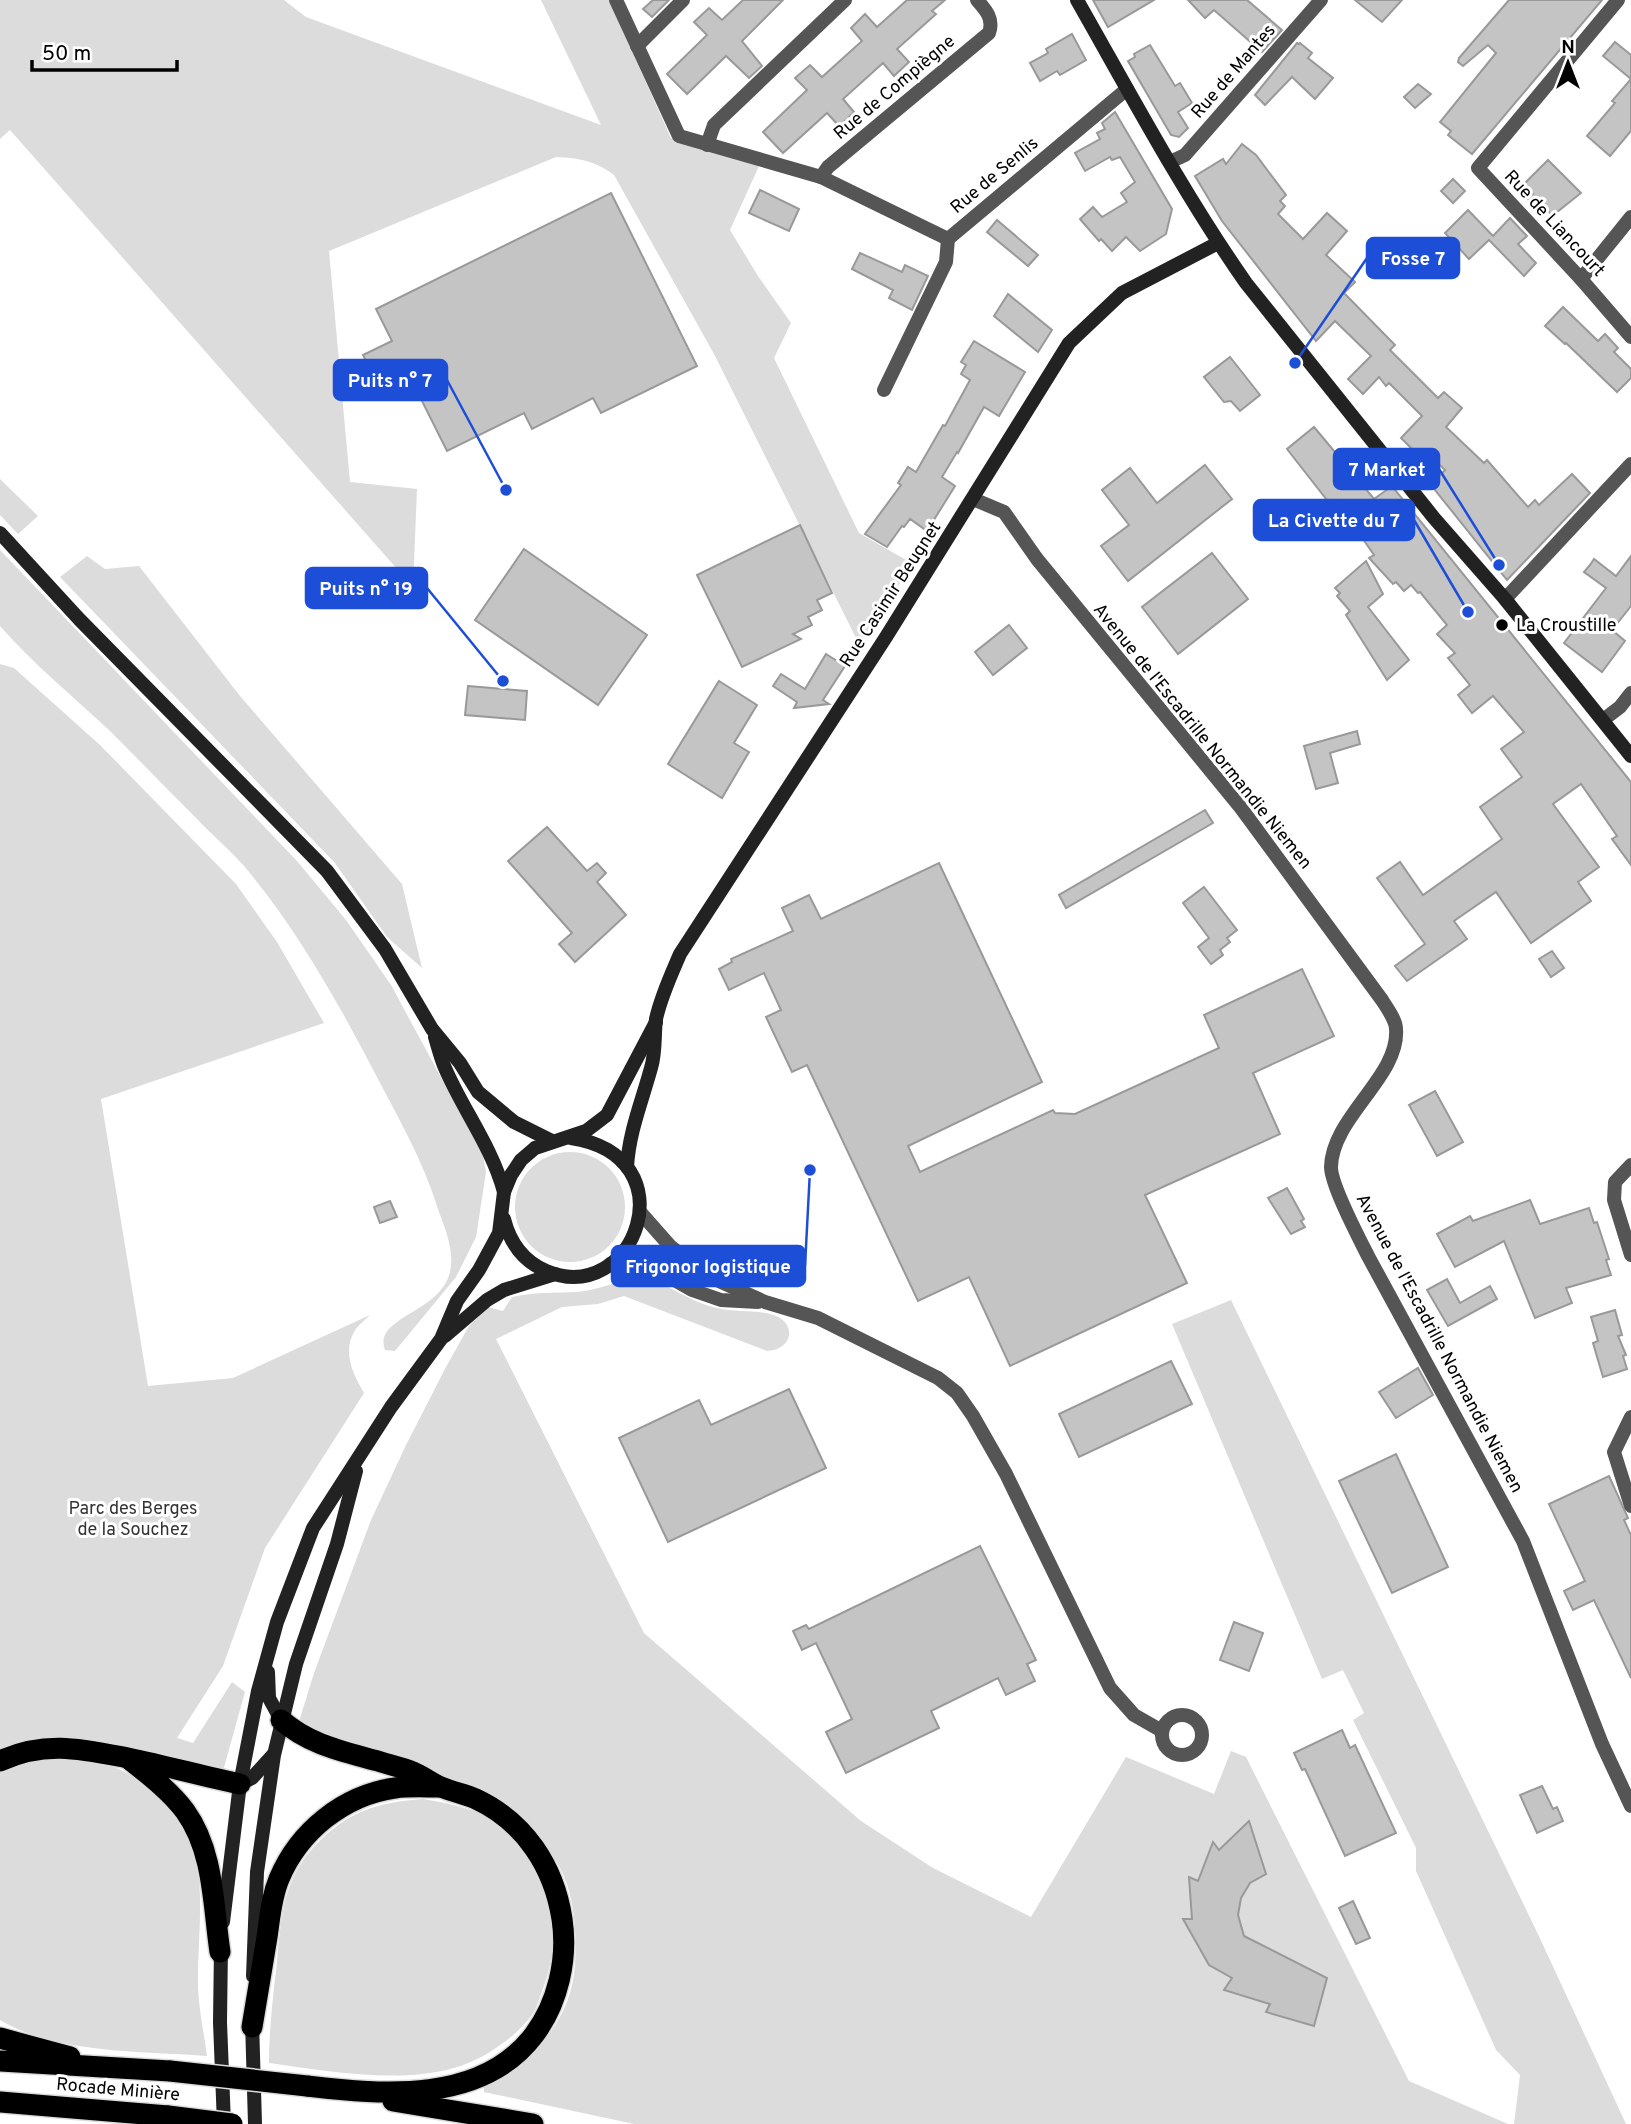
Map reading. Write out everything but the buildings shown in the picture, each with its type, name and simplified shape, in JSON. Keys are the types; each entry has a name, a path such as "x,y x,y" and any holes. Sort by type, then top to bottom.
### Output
{"highway":[{"path":"0,2061 170,2071 351,2091 412,2092 442,2089 476,2078 500,2067 522,2050 542,2023 556,1993 562,1966 563,1922 558,1895 551,1874 539,1853 522,1831 500,1812 475,1798 440,1787 413,1772 322,1745 299,1735 281,1720"},
{"path":"0,1762 31,1750 81,1748 155,1762 204,1777 240,1784"},
{"path":"127,1758 169,1794 195,1828 208,1863 220,1952"},
{"path":"252,2027 272,1902 278,1880 299,1844 332,1812 363,1796 396,1787 440,1787"},
{"path":"0,2038 106,2066"},
{"path":"351,2091 409,2105 533,2124"},
{"name":"Rocade Minière","path":"0,2102 232,2124"}],"main road":[{"path":"1077,0 1218,243 1245,282 1434,518 1505,599 1631,756"},
{"name":"Rue Casimir Beugnet","path":"656,1022 662,995 680,954 973,499 1069,343 1122,293 1218,243"},
{"path":"0,533 79,619 327,871 384,949 432,1029 460,1063 478,1092 514,1122 552,1141"},
{"path":"504,1192 510,1175 521,1160 535,1148 586,1131 607,1115 656,1022"},
{"path":"627,1167 628,1146 652,1064 656,1022"},
{"path":"432,1029 445,1068 499,1172 504,1192 499,1233 479,1270 457,1301 441,1339"},
{"path":"503,1214 508,1235 519,1253 536,1266 555,1274 584,1275 610,1264 625,1250 636,1232 640,1212 640,1196 635,1180 627,1167 611,1151 592,1142 570,1138"},
{"path":"224,2124 220,1952 240,1784 258,1691 277,1622 313,1528 391,1407 441,1339 487,1300 504,1290 555,1274"},
{"path":"255,2124 253,1926 257,1872 274,1755 296,1664 337,1544 359,1459"},
{"path":"268,1656 269,1698 281,1720"},
{"path":"240,1784 251,1778 274,1755"}],"street":[{"path":"616,0 679,136 821,177 948,239"},
{"path":"637,46 683,0"},
{"path":"707,145 714,125 845,0"},
{"name":"Rue de Compiègne","path":"821,177 828,167 989,33 992,26 989,14 977,0"},
{"name":"Rue de Mantes","path":"1170,162 1185,155 1321,0"},
{"name":"Rue de Liancourt","path":"1618,0 1478,168 1631,337"},
{"name":"Rue de Senlis","path":"884,390 946,262 948,239 1127,89"},
{"path":"1581,279 1631,217"},
{"path":"1505,599 1631,464"},
{"name":"Avenue de l'Escadrille Normandie Niemen","path":"973,499 1004,512 1037,559 1241,808 1382,1000 1396,1027 1393,1053 1336,1141 1331,1169 1345,1209 1368,1256 1523,1541 1602,1744 1631,1806"},
{"path":"1603,720 1631,693"},
{"path":"1631,1165 1615,1182 1614,1200 1631,1255"},
{"path":"640,1212 683,1258 710,1277 765,1302 818,1318 938,1378 957,1393 1006,1474 1110,1688 1134,1715 1162,1731"},
{"path":"610,1264 634,1262 657,1270 692,1290 721,1300 765,1302"},
{"path":"1631,1418 1614,1452 1631,1506"}],"green space":[{"path":"0,0 284,0 306,17 601,125 541,0 609,0 671,138 759,166 730,230 791,323 774,358 859,533 913,564 859,644 714,354 614,175 587,161 556,157 329,251 350,482 417,489 413,587 10,130 0,139"},
{"path":"0,479 38,516 18,534 0,515"},
{"path":"0,550 297,861 346,920 391,985 483,1155 486,1172 476,1237 456,1277 395,1351 385,1350 384,1338 389,1329 438,1294 447,1281 451,1265 451,1251 445,1229 411,1142 319,973 286,921 249,872 111,732 0,626"},
{"path":"87,556 105,569 139,566 240,696 402,884 422,968 387,937 335,863 60,577"},
{"name":"Parc des Berges de la Souchez","path":"0,664 14,668 100,745 236,884 277,942 324,1023 101,1099 148,1386 233,1378 370,1315 355,1330 349,1348 353,1372 364,1393 265,1548 223,1666 177,1738 193,1743 232,1682 245,1692 223,1771 185,1764 109,1743 69,1738 34,1742 0,1752"},
{"path":"570,1152 591,1156 609,1168 621,1186 625,1207 621,1228 609,1246 591,1258 570,1262 549,1258 531,1246 519,1228 515,1207 519,1186 531,1168 549,1156"},
{"path":"641,1278 707,1305 776,1316 783,1320 789,1331 789,1336 782,1346 767,1351 624,1296 598,1304 562,1307 496,1339 644,1633 861,1821 933,1868 1031,1917 1126,1757 1214,1794 1231,1751 1246,1757 1409,2081 1508,2124 634,2124 484,2092 484,2086 518,2065 533,2052 557,2022 566,2004 572,1985 576,1940 572,1902 559,1866 538,1838 511,1814 478,1793 405,1761 298,1725 314,1673 371,1520 406,1445 469,1326 488,1307 503,1311 512,1297 585,1291"},
{"path":"1231,1300 1537,1932 1626,2124 1514,2124 1520,2075 1496,2050 1416,1871 1416,1848 1353,1720 1364,1713 1343,1670 1322,1679 1172,1324"},
{"path":"37,1760 94,1761 129,1775 160,1798 184,1829 192,1847 199,1880 198,1988 207,2056 73,2045 23,2031 0,2020 0,1773"},
{"path":"423,1799 465,1808 489,1818 509,1833 526,1851 538,1872 547,1895 553,1943 549,1967 534,2012 507,2040 486,2054 454,2068 432,2073 386,2076 269,2063 281,1921 296,1872 319,1841 339,1824 383,1804"}],"place":[{"name":"Fosse 7","path":"1295,363"},
{"name":"Puits n° 7","path":"506,490"},
{"name":"7 Market","path":"1499,565"},
{"name":"La Civette du 7","path":"1468,612"},
{"name":"La Croustille","path":"1502,625"},
{"name":"Puits n° 19","path":"503,681"},
{"name":"Frigonor logistique","path":"810,1170"}]}
